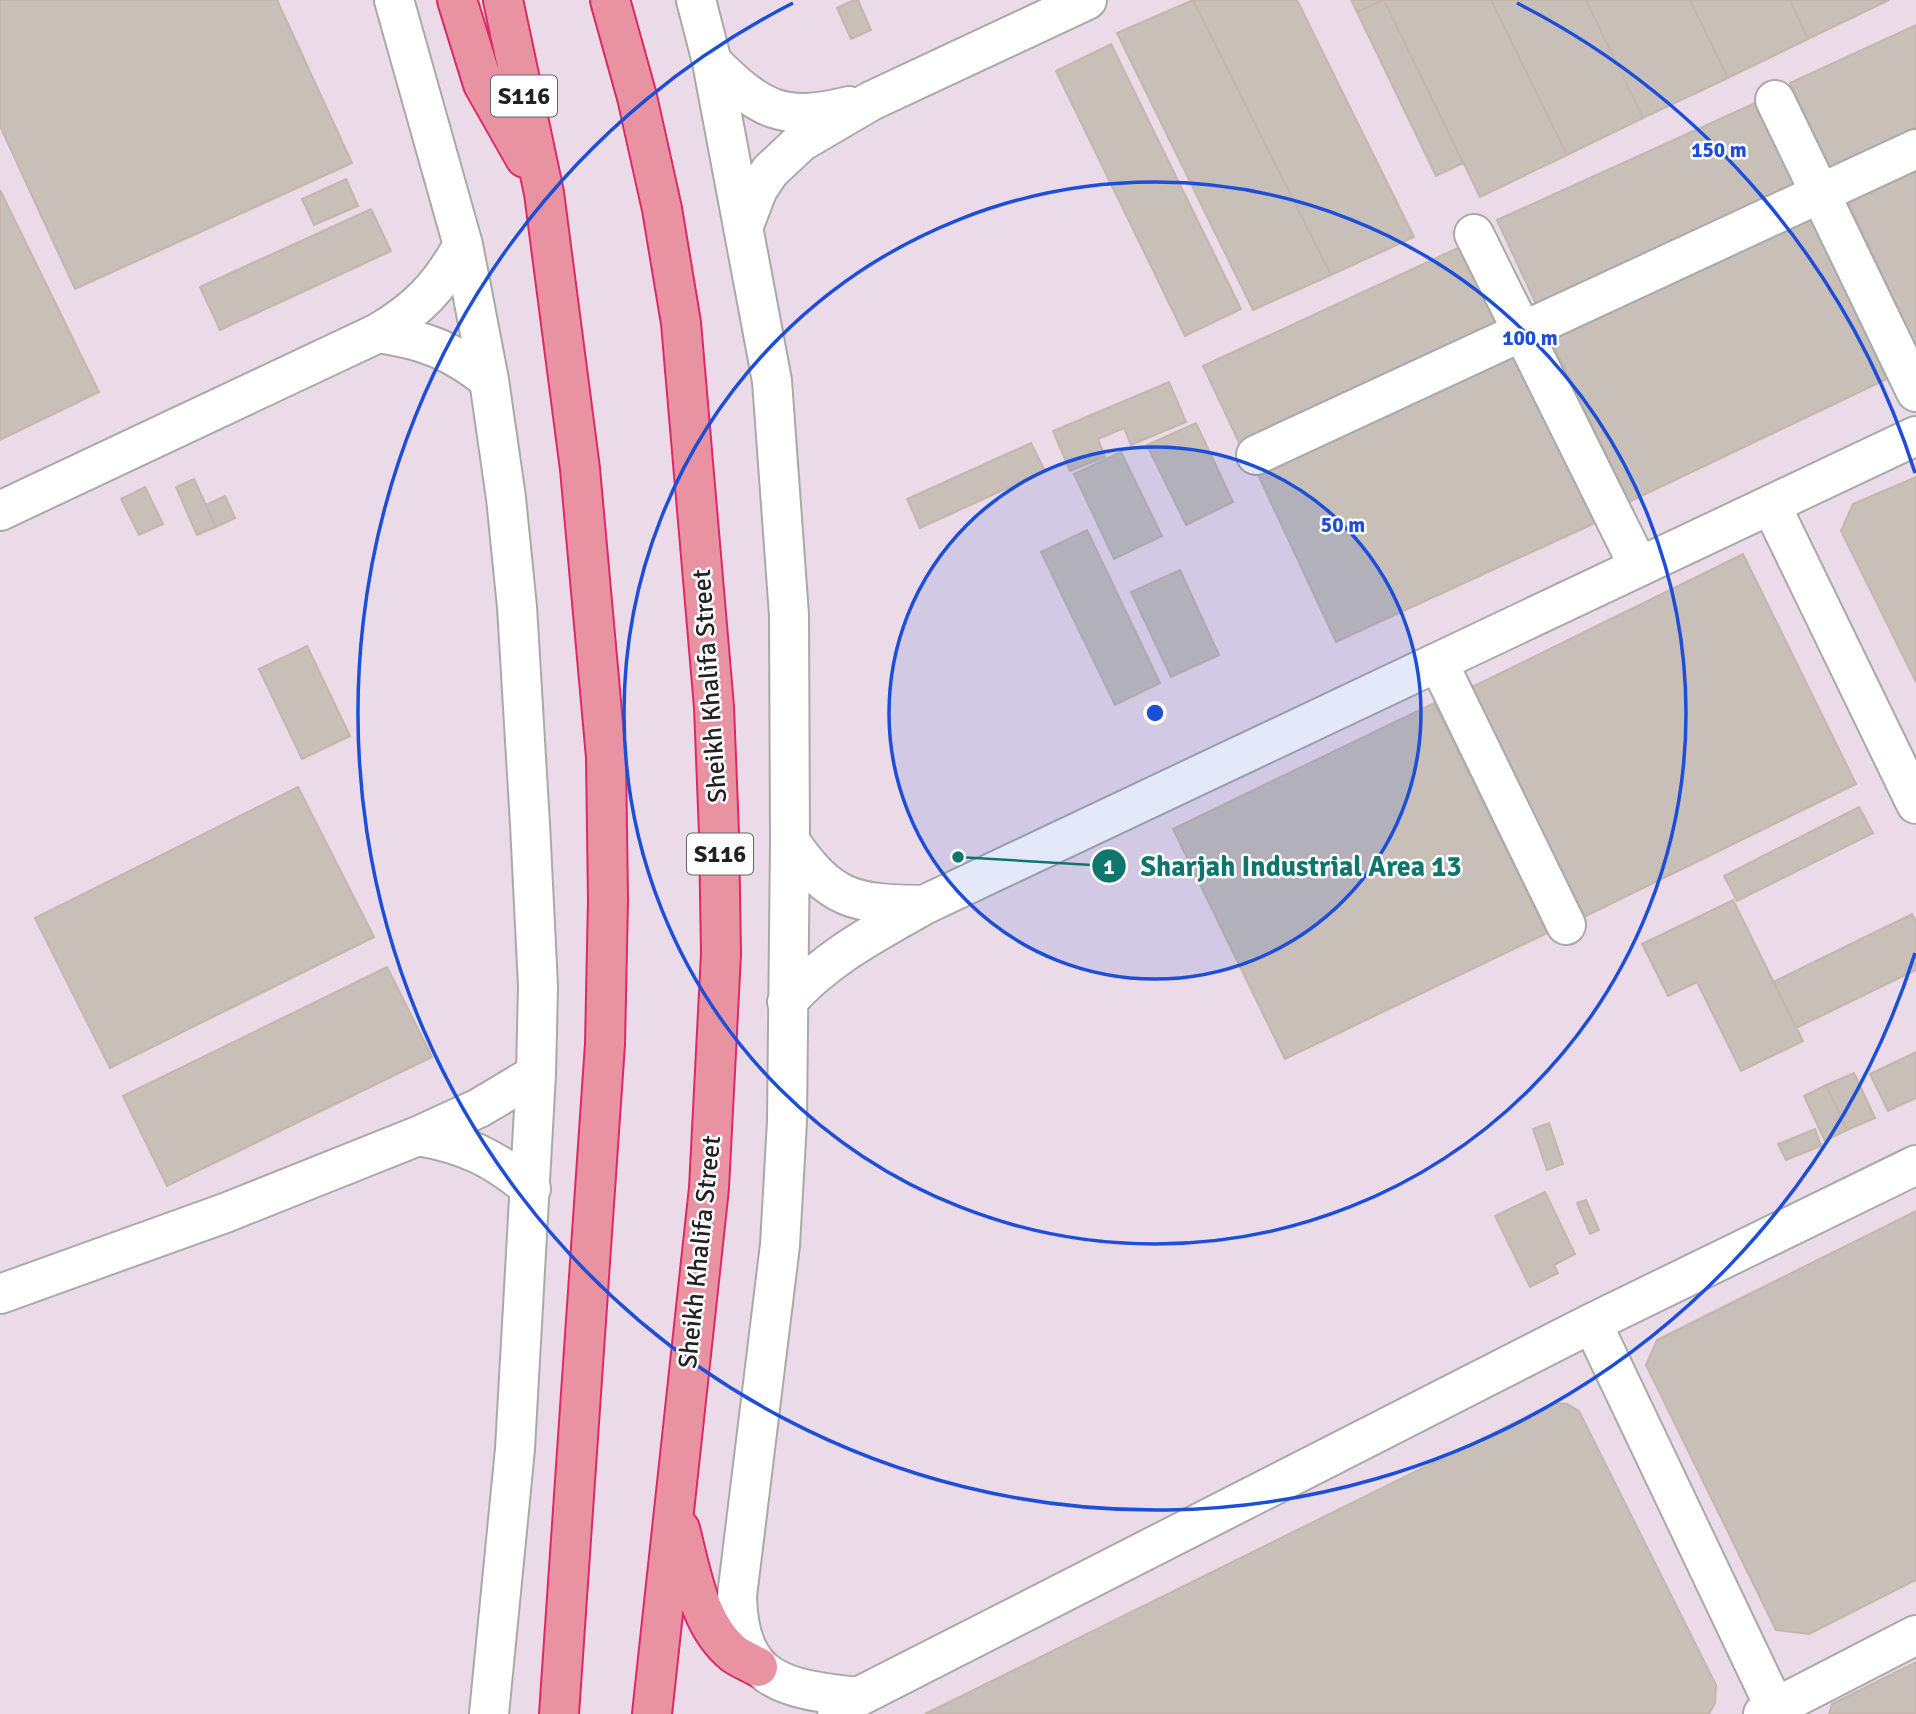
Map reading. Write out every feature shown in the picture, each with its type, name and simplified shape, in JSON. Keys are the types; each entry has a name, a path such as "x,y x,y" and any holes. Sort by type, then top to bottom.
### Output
{"highway":[{"path":"457,0 483,84 544,192"},
{"name":"S116","path":"503,0 544,192 580,469 606,757 606,1044 559,1714"},
{"name":"Sheikh Khalifa Street","path":"610,0 637,97 681,323 714,707 717,783 721,954 709,1188 652,1714"},
{"path":"673,1506 697,1593 709,1621 734,1654 758,1667"}],"street":[{"path":"394,0 463,245 489,380 506,498 517,607 538,986 536,1074 515,1449 489,1714"},
{"path":"696,0 712,62 772,381 789,615 790,841 786,1121 780,1245 737,1596 738,1621 744,1644 758,1667 775,1680 852,1708 1592,1323 1916,1165"},
{"path":"743,228 758,189 785,156 801,142 871,101 1087,0"},
{"path":"712,62 747,96 783,112 822,113 871,101"},
{"path":"1775,100 1916,392"},
{"path":"1256,455 1916,149"},
{"path":"1474,234 1639,567"},
{"path":"0,511 378,333 405,317 428,297 448,272 463,245"},
{"path":"378,333 408,337 438,346 465,361 489,380"},
{"path":"787,1002 830,960 924,905 1916,436"},
{"path":"1771,505 1916,804"},
{"path":"1438,662 1566,925"},
{"path":"790,841 808,867 828,886 853,898 880,904 924,905"},
{"path":"0,1294 225,1213 418,1136 479,1108 536,1074"},
{"path":"418,1136 449,1141 479,1152 507,1168 531,1189"},
{"path":"1592,1323 1772,1712 1916,1635"}],"shaded area":[{"path":"0,0 1916,0 1916,1714 0,1714"}],"building":[{"path":"0,0 277,0 352,163 75,289 0,126"},
{"path":"858,0 871,30 851,39 837,8"},
{"path":"1193,0 1297,0 1414,237 1331,275"},
{"path":"1193,0 1331,275 1253,310 1117,33"},
{"path":"1351,0 1383,0 1357,12"},
{"path":"1384,0 1491,0 1567,155 1480,197"},
{"path":"1384,0 1463,163 1436,176 1357,12"},
{"path":"1491,0 1586,0 1643,118 1567,155"},
{"path":"1586,0 1690,0 1728,78 1643,118"},
{"path":"1690,0 1790,0 1808,39 1728,78"},
{"path":"1790,0 1889,0 1808,39"},
{"path":"1916,25 1916,127 1830,168 1790,83"},
{"path":"1111,44 1241,309 1185,336 1056,71"},
{"path":"1766,98 1806,184 1537,306 1497,220"},
{"path":"1916,158 1916,347 1843,191"},
{"path":"346,179 358,206 314,225 302,199"},
{"path":"0,190 99,392 0,440"},
{"path":"1808,205 1891,377 1629,502 1546,330"},
{"path":"371,209 391,251 220,330 200,287"},
{"path":"1471,242 1511,326 1243,451 1203,366"},
{"path":"1514,349 1595,523 1336,642 1255,468"},
{"path":"1169,382 1186,422 1131,445 1124,428 1098,439 1105,457 1070,471 1053,431"},
{"path":"1196,423 1233,502 1186,525 1147,445"},
{"path":"1031,443 1045,471 920,528 907,499"},
{"path":"1121,452 1162,536 1114,559 1074,474"},
{"path":"1916,477 1916,682 1841,531 1853,504"},
{"path":"194,479 216,527 197,535 176,487"},
{"path":"145,487 163,524 139,535 121,499"},
{"path":"225,496 235,518 216,527 206,505"},
{"path":"1087,530 1160,683 1115,705 1041,552"},
{"path":"1743,554 1856,784 1578,920 1464,691"},
{"path":"1180,570 1219,655 1171,677 1131,592"},
{"path":"307,646 350,736 302,759 259,669"},
{"path":"1434,703 1547,933 1285,1059 1173,829"},
{"path":"298,787 374,937 110,1068 35,918"},
{"path":"1859,807 1873,833 1737,901 1724,876"},
{"path":"1733,900 1803,1041 1741,1071 1697,982 1668,996 1642,944"},
{"path":"1912,914 1916,922 1916,970 1796,1028 1773,982"},
{"path":"387,967 432,1057 167,1186 123,1096"},
{"path":"1916,1052 1916,1098 1888,1111 1870,1074"},
{"path":"1854,1073 1875,1118 1847,1130 1826,1085"},
{"path":"1826,1085 1847,1130 1825,1141 1804,1096"},
{"path":"1549,1123 1563,1164 1547,1170 1533,1129"},
{"path":"1815,1129 1821,1146 1786,1160 1778,1144"},
{"path":"1545,1192 1575,1254 1554,1265 1558,1273 1530,1287 1495,1216"},
{"path":"1586,1200 1599,1230 1590,1234 1577,1203"},
{"path":"1916,1211 1916,1580 1809,1634 1776,1630 1646,1365 1657,1340"},
{"path":"1554,1403 1567,1404 1579,1411 1716,1685 1715,1703 1709,1714 925,1714"},
{"path":"1916,1662 1916,1714 1829,1714 1832,1704"}],"place":[{"name":"Sharjah Industrial Area 13","path":"958,857"}]}
